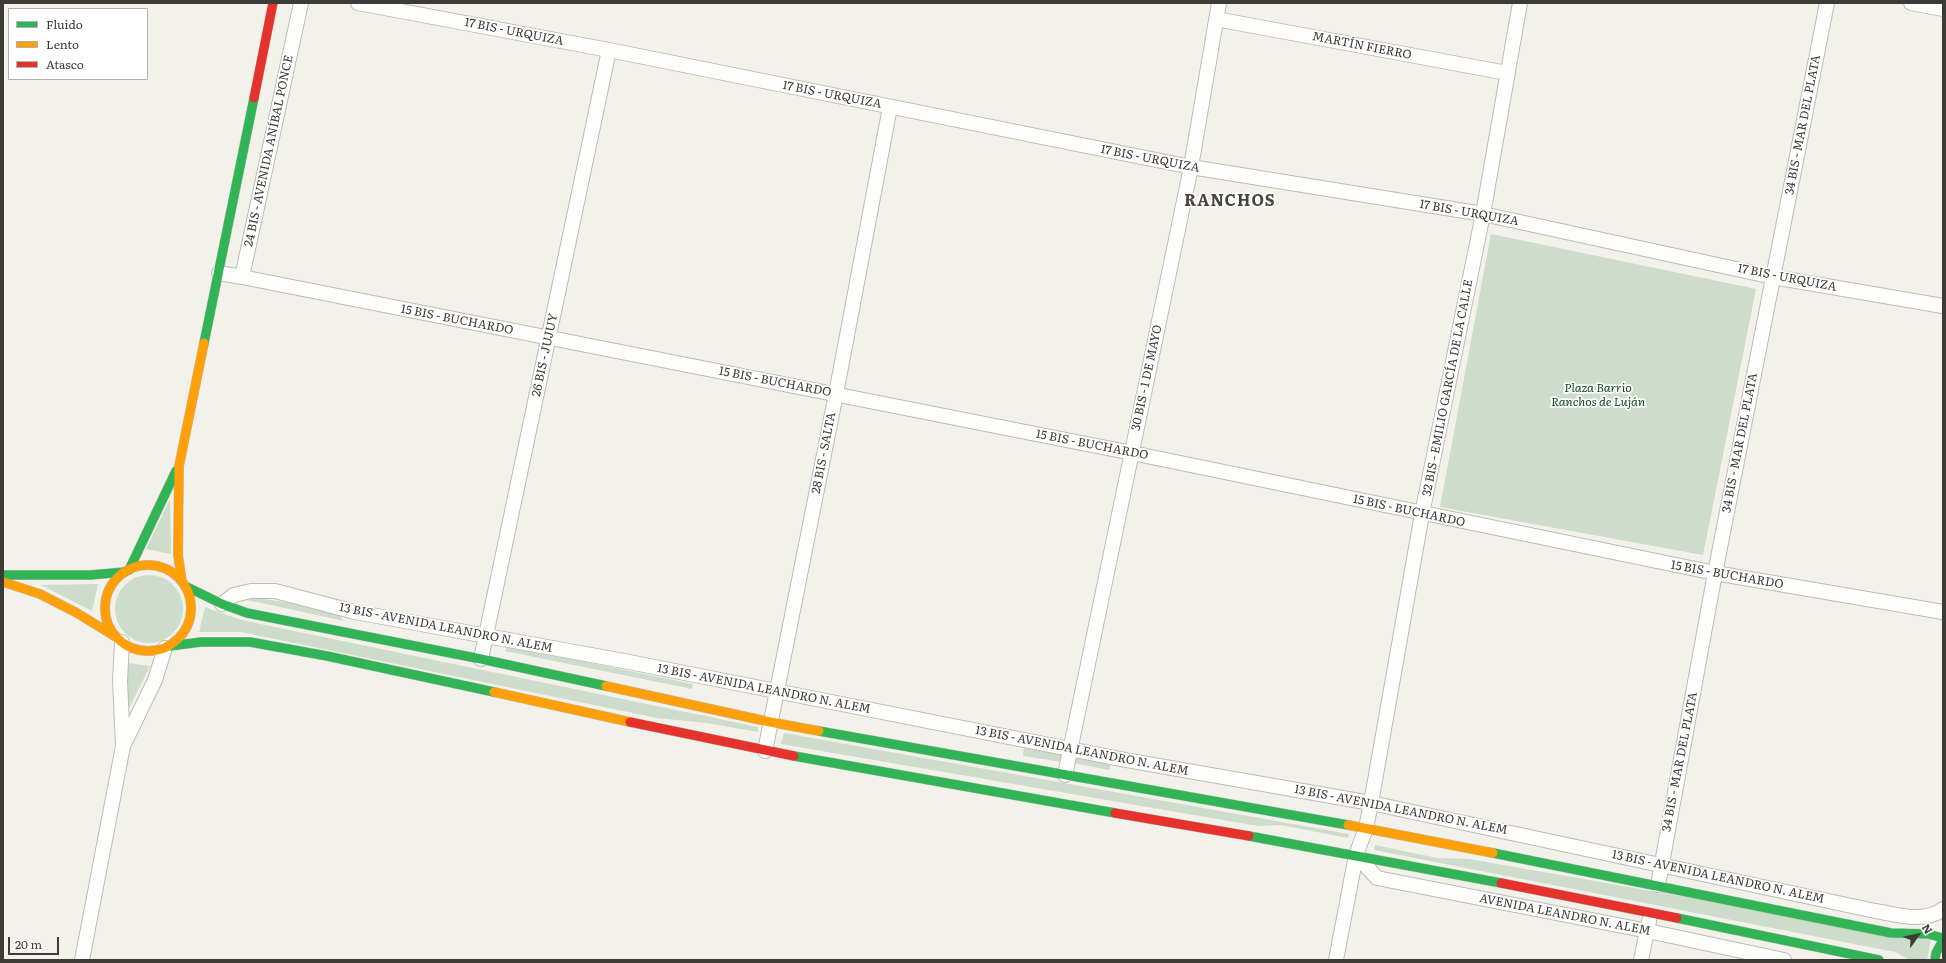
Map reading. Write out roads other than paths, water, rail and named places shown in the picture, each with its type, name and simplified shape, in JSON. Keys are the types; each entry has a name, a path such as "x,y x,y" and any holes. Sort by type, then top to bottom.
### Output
{"main road":[{"name":"24 BIS - AVENIDA ANÍBAL PONCE","path":"183,584 178,555 179,466 273,3"},
{"name":"24 BIS - AVENIDA ANÍBAL PONCE","path":"127,571 179,466"},
{"path":"3,575 90,575 127,571 140,566 158,566 174,574 183,584 190,599 190,619 181,637 168,647"},
{"path":"119,639 111,630 106,618 105,605 108,592 115,581 127,571"},
{"path":"3,582 40,594 77,613 119,639 130,648 144,652 157,651 168,647 201,642 250,642 327,656 765,751 1356,855 1650,912 1878,960"},
{"name":"13 BIS - AVENIDA LEANDRO N. ALEM","path":"183,584 222,604 247,613 481,659 770,722 1366,828 1658,885 1891,933 1928,934 1943,939"},
{"path":"1935,960 1936,953 1943,939"}],"street":[{"name":"24 BIS - AVENIDA ANÍBAL PONCE","path":"242,277 301,3"},
{"name":"17 BIS - URQUIZA","path":"358,3 609,50 1191,167 1483,214 1773,277 1943,306"},
{"name":"30 BIS - 1 DE MAYO","path":"1065,775 1191,167 1219,3"},
{"name":"32 BIS - EMILIO GARCÍA DE LA CALLE","path":"1336,960 1356,855 1366,828 1371,803 1422,514 1483,214 1520,3"},
{"name":"34 BIS - MAR DEL PLATA","path":"1658,885 1715,573 1827,3"},
{"path":"1911,3 1943,9"},
{"name":"MARTÍN FIERRO","path":"1216,19 1507,73"},
{"name":"26 BIS - JUJUY","path":"481,659 609,50"},
{"name":"28 BIS - SALTA","path":"765,751 836,394 890,107"},
{"path":"219,273 242,277"},
{"name":"15 BIS - BUCHARDO","path":"242,277 1132,453 1422,514 1715,573 1943,612"},
{"name":"13 BIS - AVENIDA LEANDRO N. ALEM","path":"222,604 234,595 251,591 275,591 356,612 624,661 1070,750 1371,803 1904,916 1922,917 1937,915 1943,909"},
{"path":"82,960 123,746 119,639"},
{"path":"123,746 155,680 168,647"},
{"name":"AVENIDA LEANDRO N. ALEM","path":"1356,855 1377,878 1648,931 1784,960"},
{"path":"1642,960 1650,912"}],"district":[{"name":"RANCHOS","path":"1230,201"}],"park label":[{"name":"Plaza Barrio Ranchos de Luján","path":"1598,395"}]}
